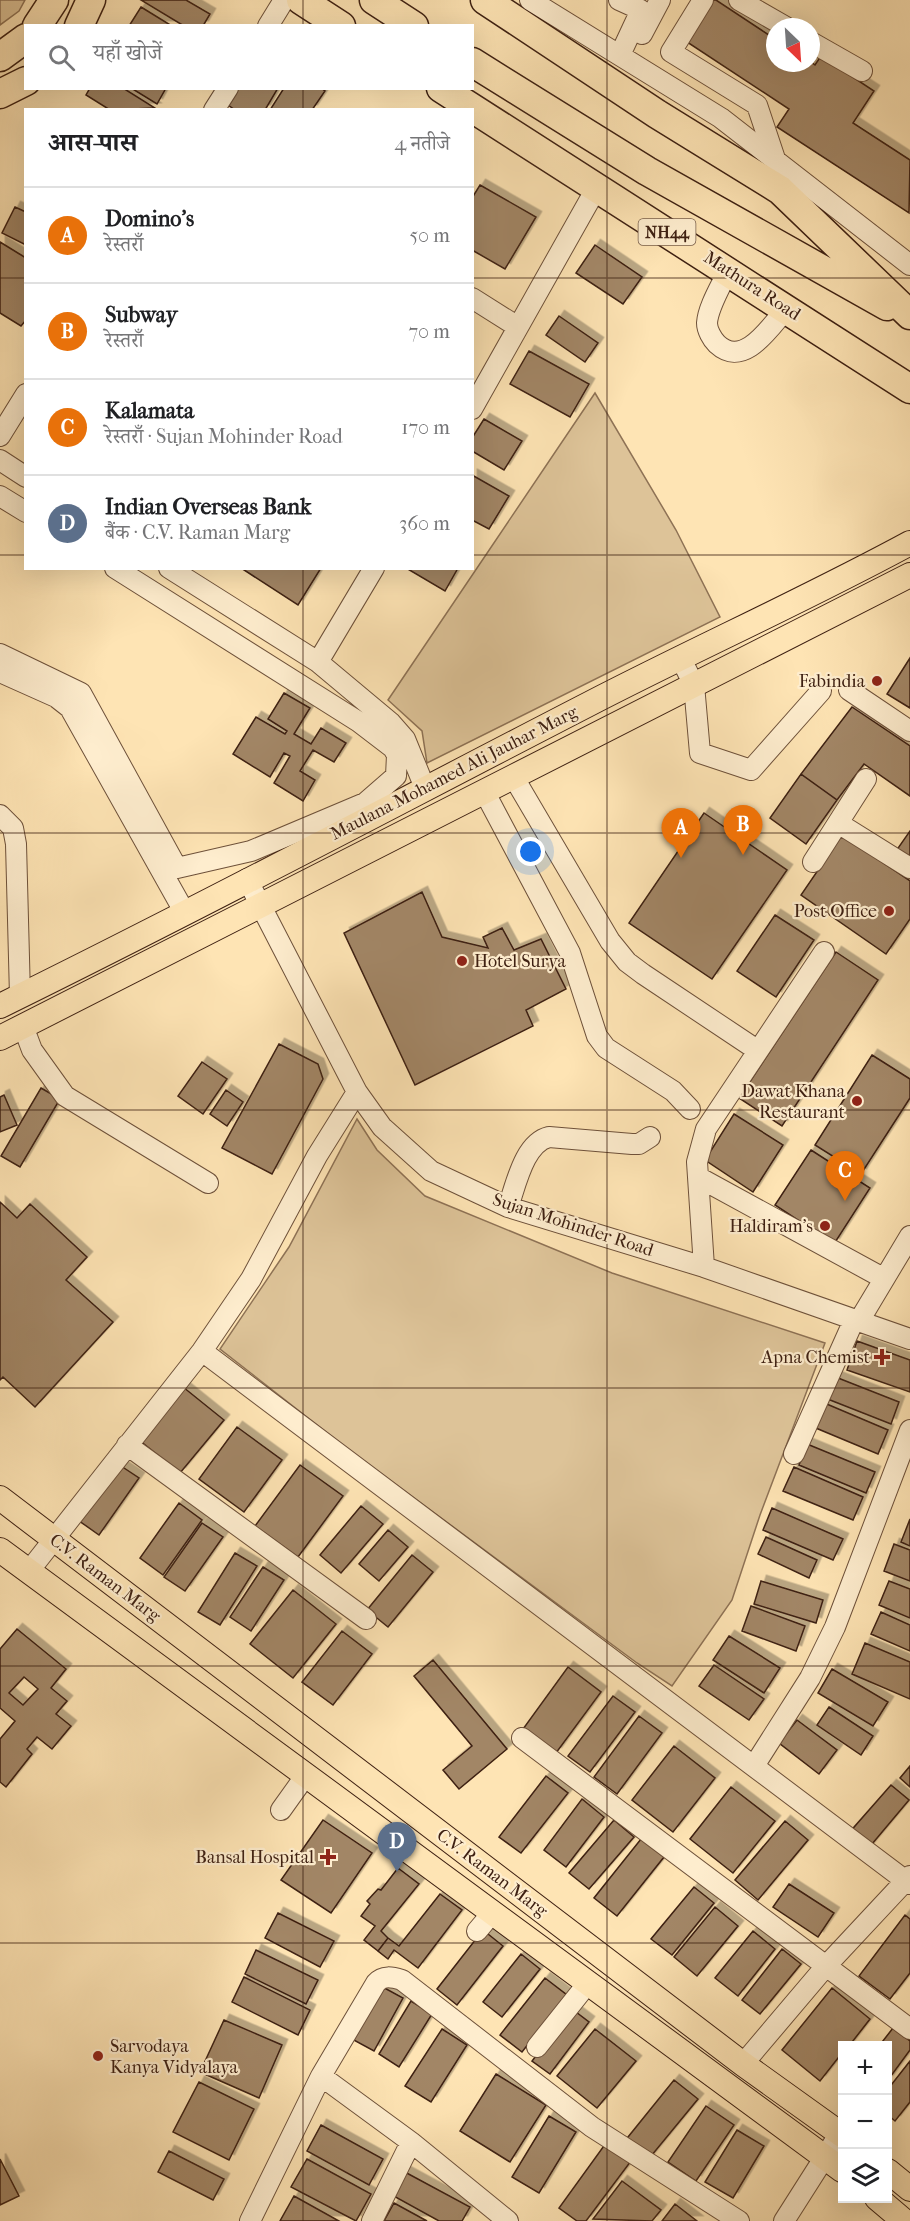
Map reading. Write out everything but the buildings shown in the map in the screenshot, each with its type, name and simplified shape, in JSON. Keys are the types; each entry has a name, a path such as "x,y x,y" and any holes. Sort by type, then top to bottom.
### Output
{"highway":[{"path":"39,24 54,0"},
{"path":"80,24 91,0"},
{"path":"300,0 338,24"},
{"path":"374,0 411,24"},
{"path":"485,0 657,114 780,190 910,315"},
{"path":"0,57 24,39"},
{"name":"NH44","path":"474,63 646,171 910,320"},
{"path":"0,94 24,82"},
{"name":"Mathura Road","path":"444,90 473,108"},
{"name":"Mathura Road","path":"474,109 910,389"}],"main road":[{"name":"Maulana Mohamed Ali Jauhar Marg","path":"10,1001 680,657 910,543"},
{"name":"Maulana Mohamed Ali Jauhar Marg","path":"0,1038 259,904 910,575"},
{"name":"C.V. Raman Marg","path":"0,1498 743,2064 838,2132"},
{"name":"C.V. Raman Marg","path":"0,1550 834,2163"},
{"path":"882,2203 904,2221"}],"street":[{"path":"269,24 284,0"},
{"path":"530,0 722,118 910,265"},
{"path":"619,0 643,5 624,58"},
{"path":"624,58 660,0"},
{"path":"703,0 671,52 757,105 775,159"},
{"path":"739,0 770,18"},
{"path":"820,47 861,71"},
{"path":"215,108 227,90"},
{"path":"474,405 597,187"},
{"path":"728,271 707,321 709,332 718,345 733,351 750,347 786,309"},
{"path":"474,299 518,327"},
{"path":"0,436 24,397"},
{"path":"0,460 24,476"},
{"path":"0,496 24,511"},
{"path":"0,654 81,693 177,868 251,851 365,803 396,776 397,755 393,748 358,722 118,570"},
{"path":"172,570 318,662 391,723 405,739 425,788"},
{"path":"318,662 373,570"},
{"path":"680,657 694,685 700,753 751,770 822,691"},
{"path":"0,672 56,697 70,708 185,913"},
{"path":"849,690 910,731"},
{"path":"513,776 610,941 627,962 757,1050"},
{"path":"813,862 866,779"},
{"path":"484,791 570,953 597,1036 606,1048 673,1091 690,1109"},
{"path":"0,815 13,828 16,843 10,1001"},
{"path":"838,823 910,868"},
{"name":"Sujan Mohinder Road","path":"247,879 357,1092 382,1126 431,1171 508,1207 704,1267 910,1340"},
{"path":"704,1267 698,1162 706,1129 824,952"},
{"path":"23,1026 32,1050 65,1096 208,1183"},
{"path":"29,1571 202,1351 251,1280 317,1156 357,1092"},
{"path":"508,1207 531,1148 541,1139 549,1137 639,1144 650,1137"},
{"path":"698,1177 883,1278"},
{"path":"794,1454 856,1321 910,1236"},
{"path":"202,1351 909,1880 826,1966 743,2064"},
{"path":"754,1766 810,1678 835,1626 910,1430"},
{"path":"128,1445 366,1619"},
{"path":"522,1738 910,2029"},
{"path":"281,1810 306,1775"},
{"path":"477,1931 493,1912"},
{"path":"249,2221 321,2076 376,1983 384,1977 402,1980 592,2127 739,2221"},
{"path":"548,2023 586,1981"},
{"path":"537,2047 586,1981"},
{"path":"321,2076 411,2142 508,2221"},
{"path":"372,2221 411,2142"},
{"path":"783,2221 834,2163 838,2146"}],"shaded area":[{"path":"0,0 25,0 19,11 0,25"},
{"path":"595,393 676,530 720,617 427,763 422,731 388,700"},
{"path":"357,1119 377,1150 425,1196 612,1273 825,1343 760,1515 732,1600 672,1686 637,1663 344,1446 220,1349 289,1247"}],"place":[{"name":"Fabindia","path":"877,681"},
{"name":"Subway","path":"743,855"},
{"name":"Domino's","path":"681,858"},
{"name":"Post Office","path":"889,911"},
{"name":"Hotel Surya","path":"462,961"},
{"name":"Dawat Khana Restaurant","path":"857,1101"},
{"name":"Kalamata","path":"845,1201"},
{"name":"Haldiram's","path":"825,1226"},
{"name":"Apna Chemist","path":"882,1357"},
{"name":"Bansal Hospital","path":"328,1857"},
{"name":"Indian Overseas Bank","path":"397,1872"},
{"name":"Sarvodaya Kanya Vidyalaya","path":"98,2056"}]}
